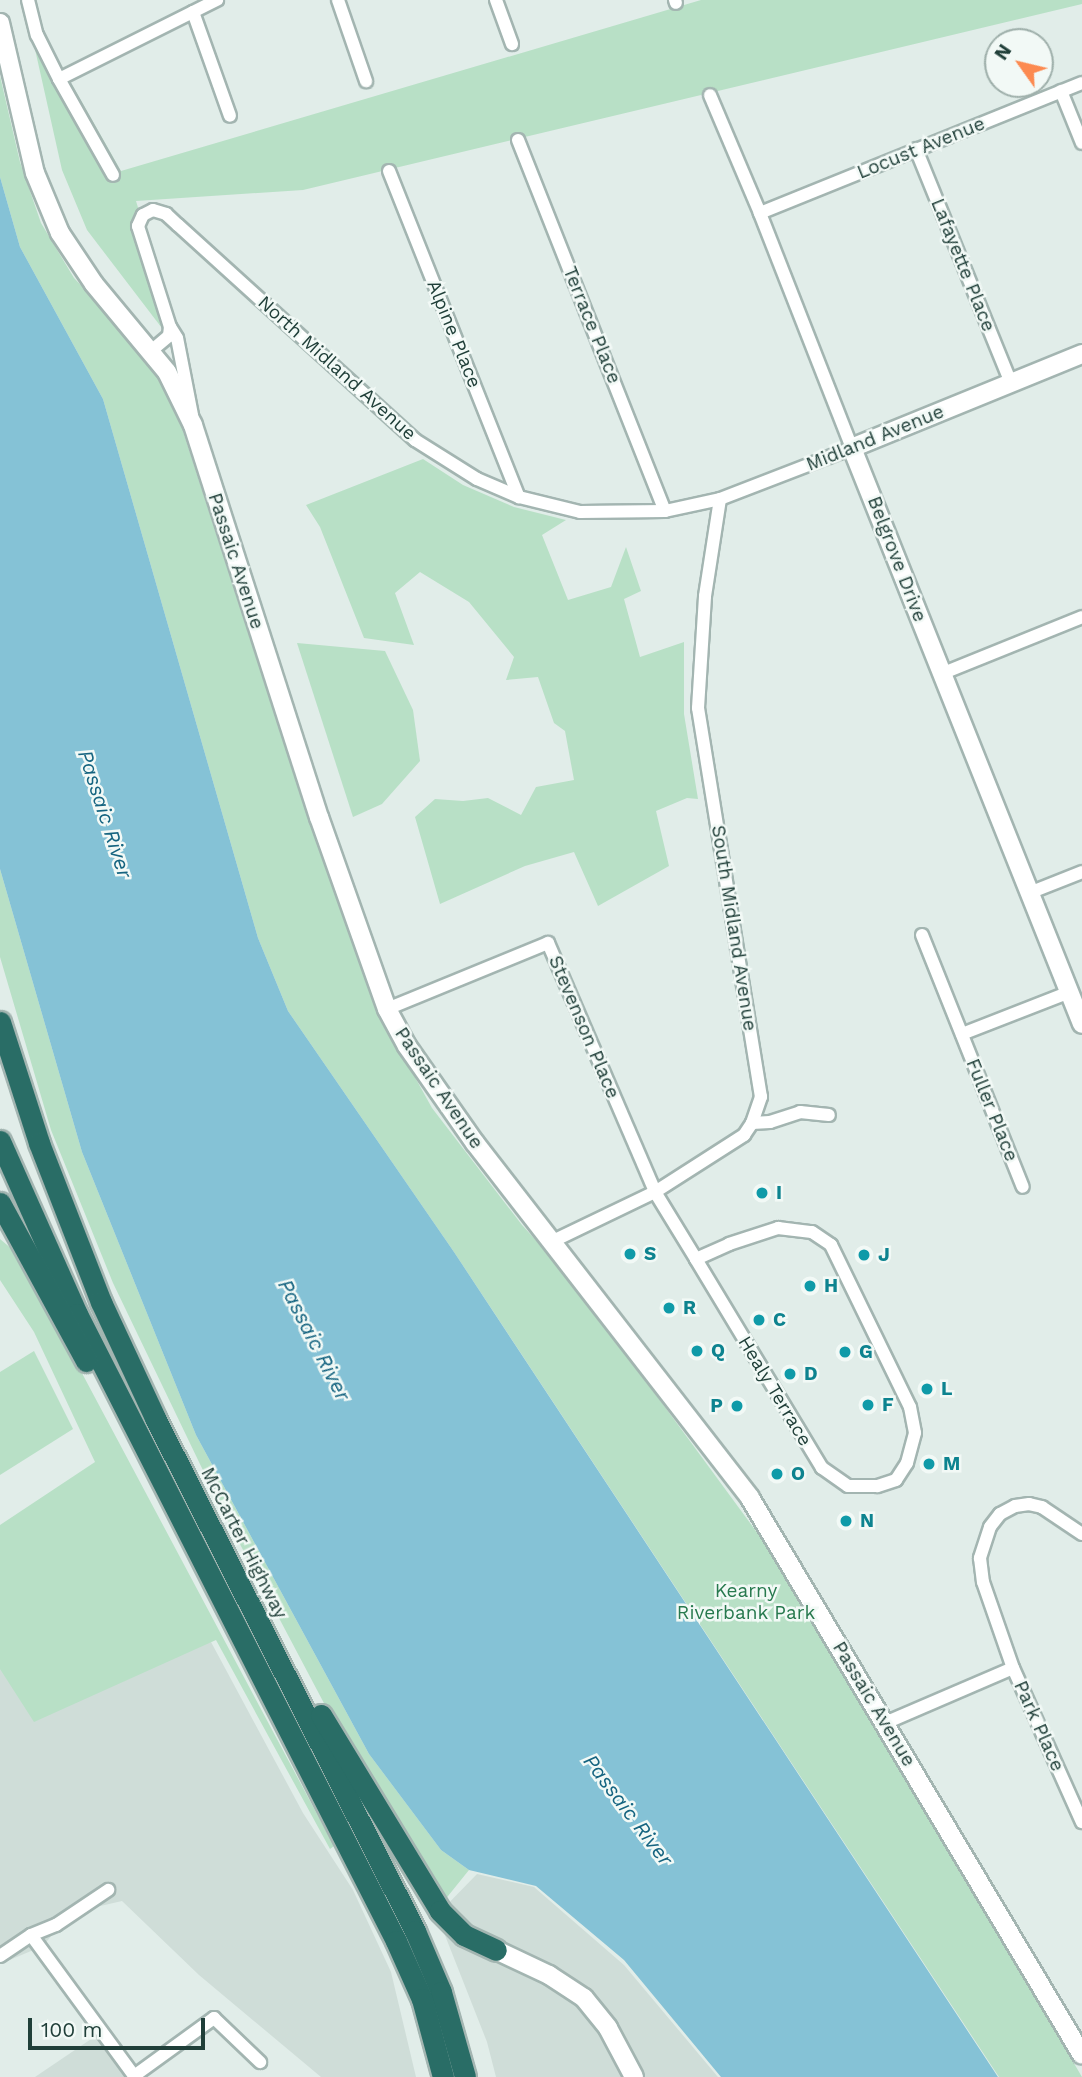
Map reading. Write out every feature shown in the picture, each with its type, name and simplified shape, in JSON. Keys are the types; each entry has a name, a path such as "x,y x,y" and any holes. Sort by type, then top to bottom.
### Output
{"highway":[{"name":"McCarter Highway","path":"0,1022 39,1143 85,1262 137,1380 428,1960 452,2024 465,2077"},
{"path":"0,1141 58,1275 401,1951 425,2009 443,2077"},
{"path":"0,1203 86,1360 174,1504"},
{"path":"0,1226 23,1248"},
{"path":"204,1513 430,1897 464,1934 496,1950"}],"main road":[{"name":"Passaic Avenue","path":"0,23 45,203 75,258 152,351 182,397 193,425 319,817 387,1009 430,1081 750,1498 885,1723 1076,2030 1082,2055"},
{"name":"Midland Avenue","path":"852,448 1010,381 1082,354"},
{"name":"Belgrove Drive","path":"852,448 1082,1024"},
{"path":"496,1950 549,1975 584,1998 608,2028 634,2077"}],"street":[{"path":"28,0 37,35 113,175"},
{"path":"59,79 217,0"},
{"path":"338,0 366,80"},
{"path":"496,0 512,44"},
{"path":"193,12 230,116"},
{"name":"Locust Avenue","path":"761,213 1082,83"},
{"path":"1061,91 1082,144"},
{"name":"Belgrove Drive","path":"710,95 761,213 852,448"},
{"name":"Terrace Place","path":"519,140 665,511"},
{"name":"Lafayette Place","path":"916,149 1010,381"},
{"name":"Alpine Place","path":"389,171 519,497"},
{"name":"North Midland Avenue","path":"193,425 189,390 177,338 170,327 138,226 143,215 153,210 166,214 415,440 477,479 519,497 580,512 665,511"},
{"path":"152,351 169,336 170,327"},
{"name":"Midland Avenue","path":"665,511 720,499 852,448"},
{"name":"South Midland Avenue","path":"720,499 703,607 698,708 761,1097 752,1123"},
{"path":"941,674 1082,617"},
{"path":"1029,893 1082,872"},
{"name":"Fuller Place","path":"922,935 1023,1187"},
{"name":"Stevenson Place","path":"387,1009 548,943 655,1192"},
{"name":"Fuller Place","path":"962,1034 1070,992"},
{"path":"551,1242 655,1192 744,1135 752,1123 770,1122 800,1112 829,1115"},
{"name":"Healy Terrace","path":"655,1192 822,1468 848,1486 877,1486 896,1479 907,1463 915,1433 910,1407 831,1245 812,1231 778,1228 729,1244 696,1259"},
{"name":"Park Place","path":"1082,1534 1042,1507 1030,1504 1015,1506 1000,1514 990,1527 983,1543 981,1572 1013,1668 1082,1822"},
{"path":"885,1723 1013,1668"},
{"path":"0,1956 31,1935 56,1925 108,1890"},
{"path":"31,1935 135,2076 214,2018 260,2062"}],"shaded area":[{"path":"211,1642 303,1813 353,1890 391,1972 416,2077 321,2077 199,1975 122,1901 70,1913 43,1946 0,1964 0,1667"},
{"path":"477,1874 534,1887 624,1965 718,2077 496,2077 487,2042 437,1915"},
{"path":"100,2033 131,2077 35,2077"}],"green space":[{"path":"24,0 121,171 701,0 1082,0 1082,4 303,190 136,201 184,357 87,230 62,170"},
{"name":"Kearny Riverbank Park","path":"0,76 20,162 41,223 74,278 164,372 302,800 380,1014 432,1108 522,1225 571,1279 786,1572 1082,2077 999,2077 454,1252 288,1011 258,938 103,399 20,247 0,177"},
{"path":"423,459 463,485 514,507 566,520 542,535 568,600 611,587 626,547 641,591 624,599 640,657 684,642 684,714 698,799 687,798 656,811 669,866 598,906 574,852 525,866 440,904 415,817 435,799 463,801 488,798 521,815 536,787 574,780 565,731 554,723 538,677 506,680 514,657 469,602 420,572 395,593 414,645 364,638 320,527 306,505"},
{"path":"297,643 385,651 413,710 420,761 382,804 353,817"},
{"path":"0,869 82,1152 196,1435 369,1754 441,1850 469,1870 444,1901 326,1707 223,1512 113,1283 51,1130 0,957"},
{"path":"0,1239 19,1255 334,1846 330,1849 216,1640 34,1722 0,1669 0,1525 95,1462 34,1332 0,1280"},
{"path":"34,1351 73,1429 0,1475 0,1372"}],"water":[{"name":"Passaic River","path":"0,177 20,247 103,399 258,938 288,1011 454,1252 998,2077 721,2077 624,1960 536,1886 469,1870 441,1850 369,1754 196,1435 82,1152 0,869"}],"place":[{"name":"I","path":"762,1193"},
{"name":"S","path":"630,1254"},
{"name":"J","path":"864,1255"},
{"name":"H","path":"810,1286"},
{"name":"R","path":"669,1308"},
{"name":"C","path":"759,1320"},
{"name":"Q","path":"697,1351"},
{"name":"G","path":"845,1352"},
{"name":"D","path":"790,1374"},
{"name":"L","path":"927,1389"},
{"name":"F","path":"868,1405"},
{"name":"P","path":"737,1406"},
{"name":"M","path":"929,1464"},
{"name":"O","path":"777,1474"},
{"name":"N","path":"846,1521"}]}
